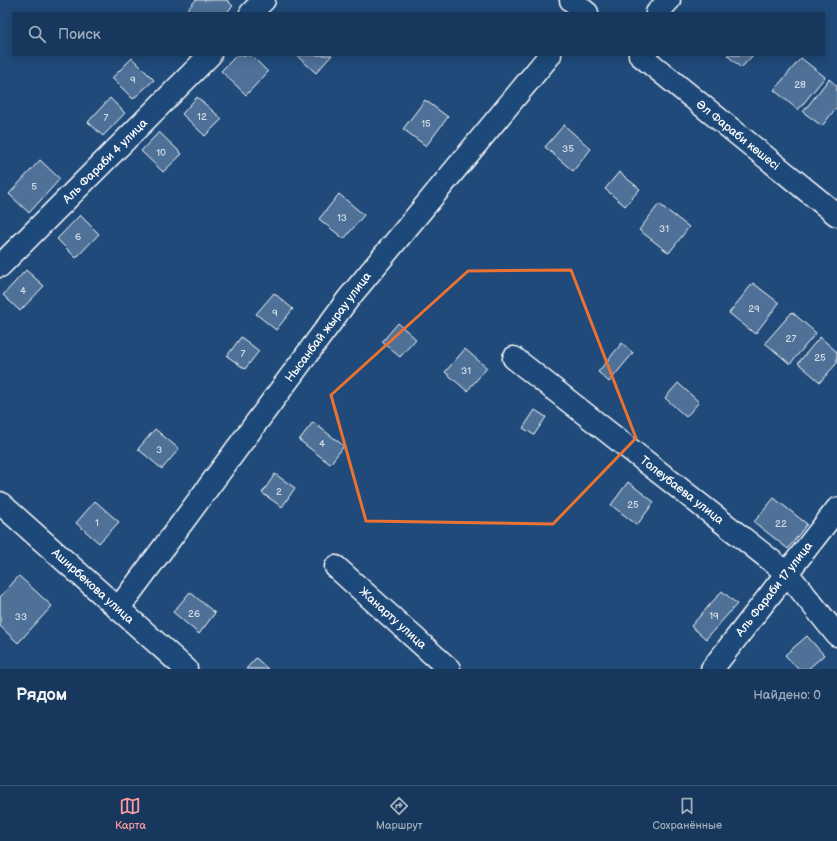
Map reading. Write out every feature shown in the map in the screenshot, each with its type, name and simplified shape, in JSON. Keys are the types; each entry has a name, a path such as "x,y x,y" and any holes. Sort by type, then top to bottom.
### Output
{"street":[{"path":"252,12 264,0"},
{"path":"658,12 669,0"},
{"name":"Аль Фараби 4 улица","path":"0,266 209,56"},
{"name":"Нысанбай жырау улица","path":"118,609 348,299 549,56"},
{"name":"Әл Фараби көшесі","path":"641,56 837,215"},
{"name":"Толеубаева улица","path":"514,358 787,573 837,635"},
{"name":"Аширбекова улица","path":"0,503 186,669"},
{"name":"Аль Фараби 17 улица","path":"712,669 837,509"},
{"name":"Жанарту улица","path":"336,567 449,669"}],"highlighted area":[{"path":"571,270 636,438 553,524 366,521 331,395 468,271"}],"building":[{"path":"196,0 227,0 233,6 227,12 185,12"},
{"path":"236,56 252,56 268,72 246,95 221,71"},
{"path":"297,56 331,56 316,73"},
{"path":"728,56 752,56 741,68"},
{"path":"132,58 154,80 133,99 112,78"},
{"path":"801,58 825,77 798,110 774,90"},
{"path":"829,79 837,86 837,107 822,126 803,112"},
{"path":"197,97 222,119 205,136 182,114"},
{"path":"110,98 125,113 103,136 88,122"},
{"path":"425,100 448,117 426,146 403,129"},
{"path":"564,125 591,149 573,171 545,147"},
{"path":"159,132 182,154 163,172 141,151"},
{"path":"40,160 60,179 29,213 9,194"},
{"path":"619,172 640,189 625,206 605,189"},
{"path":"339,194 364,215 344,239 319,219"},
{"path":"659,204 689,227 669,253 639,230"},
{"path":"80,215 99,234 76,258 57,239"},
{"path":"26,270 44,286 20,311 3,295"},
{"path":"753,283 779,303 755,334 729,313"},
{"path":"274,293 293,309 276,330 256,314"},
{"path":"792,312 816,333 790,364 765,343"},
{"path":"398,323 416,339 400,357 382,342"},
{"path":"241,337 259,351 245,369 227,356"},
{"path":"820,337 837,352 837,363 820,382 798,363"},
{"path":"622,343 633,353 609,382 598,372"},
{"path":"465,349 487,368 467,391 445,372"},
{"path":"678,383 699,402 686,417 665,398"},
{"path":"535,410 546,417 534,435 523,428"},
{"path":"313,422 344,446 330,464 299,440"},
{"path":"155,429 179,449 162,469 138,449"},
{"path":"275,474 295,488 282,507 262,493"},
{"path":"628,482 654,502 637,525 611,505"},
{"path":"774,498 807,524 788,549 754,522"},
{"path":"95,501 119,522 99,543 76,523"},
{"path":"19,576 52,606 18,643 0,626 0,597"},
{"path":"722,591 737,604 706,639 691,626"},
{"path":"190,592 215,613 199,634 173,612"},
{"path":"807,636 824,655 808,669 798,669 785,655"},
{"path":"256,658 268,669 246,669"}]}
